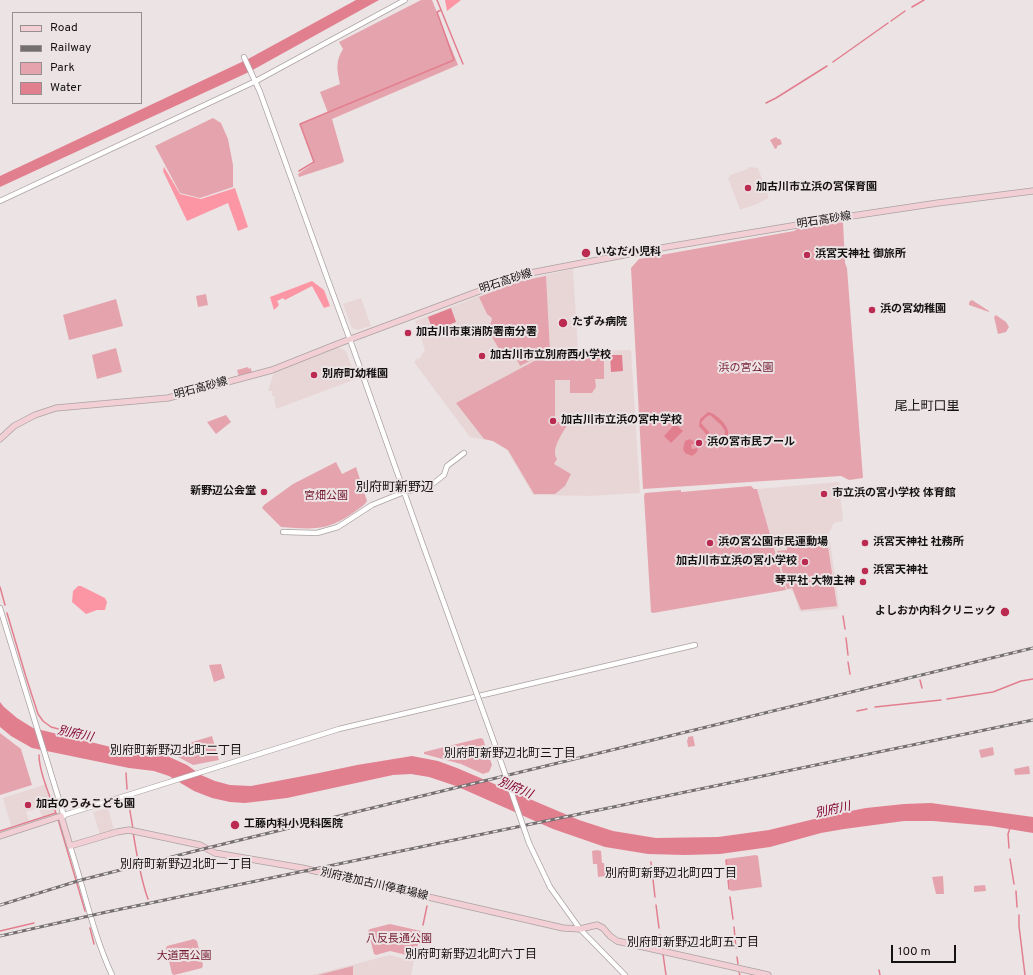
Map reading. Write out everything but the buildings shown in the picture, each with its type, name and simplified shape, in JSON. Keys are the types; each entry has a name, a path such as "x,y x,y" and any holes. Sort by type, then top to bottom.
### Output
{"main road":[{"name":"明石高砂線","path":"0,439 14,426 56,408 173,397 272,370 529,273 655,249 845,217 938,202 1033,191"},
{"path":"0,836 60,817 70,846"},
{"name":"別府港加古川停車場線","path":"70,846 117,832 129,830 200,845 215,853 302,868 563,928 580,929 595,925 600,926 612,938 617,940 768,975"}],"street":[{"path":"0,201 256,82 405,0"},
{"path":"244,57 256,82 350,340 529,843 550,887 580,929 625,975"},
{"path":"284,532 317,533 331,530 345,524 372,505 404,492 430,486 444,475 447,466 464,453"},
{"path":"0,608 46,753 60,817 339,729 695,645"},
{"path":"70,846 80,875 103,956 112,975"}],"shaded area":[{"path":"445,0 461,0 447,11"},
{"path":"164,167 180,194 201,199 235,188 248,227 238,231 228,203 187,221 163,171"},
{"name":"加古川市立浜の宮保育園","path":"748,167 758,168 769,198 740,210 728,178 730,175 748,169"},
{"path":"573,269 578,351 631,350 639,493 591,496 533,495 507,450 492,441 470,437 414,362 418,358 419,359 425,350 415,321 517,281"},
{"path":"312,281 324,290 330,306 324,308 312,286 285,300 283,298 277,301 279,305 274,310 270,297"},
{"path":"361,298 371,326 358,330 352,328 343,304"},
{"name":"別府町幼稚園","path":"338,347 346,351 356,379 276,409 272,391 268,391 274,372"},
{"name":"加古川市立浜の宮小学校","path":"839,482 843,521 834,523 829,533 839,607 837,609 801,612 793,591 786,590 757,489"},
{"path":"78,586 81,586 105,598 107,602 105,610 97,610 86,614 72,602 73,591"},
{"name":"加古のうみこども園","path":"47,784 46,788 55,813 42,817 39,808 26,812 29,821 11,826 3,798"},
{"path":"108,808 114,830 113,832 100,835 93,812"},
{"path":"390,955 414,961 411,975 312,975"}],"green space":[{"path":"421,0 432,0 458,65 332,119 344,161 342,163 299,177 298,174 314,163 300,124 328,113 320,92 340,84 337,66 343,49 339,42"},
{"path":"213,118 221,123 228,139 233,165 233,187 200,198 180,193 155,146"},
{"path":"776,137 780,139 782,144 777,146 775,149 770,140"},
{"name":"浜の宮公園","path":"843,222 863,478 849,480 841,476 643,489 631,268 639,259 794,231 797,229"},
{"path":"546,276 550,351 520,366 514,353 504,358 486,326 491,323 492,318 487,314 479,297 517,282"},
{"path":"206,294 208,305 198,307 196,296"},
{"path":"116,299 123,326 69,340 63,315"},
{"path":"972,300 989,312 969,305 969,302"},
{"path":"996,315 1006,322 1009,327 1006,332 998,334 994,317"},
{"path":"116,348 122,372 97,379 92,355"},
{"path":"604,351 604,379 595,379 596,387 592,393 570,393 570,380 555,380 555,422 569,422 556,445 555,455 557,459 554,464 571,474 565,486 555,494 534,494 508,450 493,441 484,439 456,403 551,352"},
{"path":"248,367 249,369 251,368 252,374 239,377 237,370"},
{"path":"226,415 231,422 216,434 207,422"},
{"name":"宮畑公園","path":"336,462 342,474 356,467 367,501 353,513 334,523 318,528 281,527 262,508 293,484"},
{"name":"浜の宮公園市民運動場","path":"751,486 754,489 757,489 786,590 653,613 651,612 645,493 681,490 681,492"},
{"path":"827,540 837,606 801,610 792,588 787,589 777,551 787,550 787,547 798,546 798,544"},
{"path":"221,664 225,678 214,682 209,665"},
{"path":"0,733 21,749 32,785 0,795"},
{"path":"212,736 219,760 193,765 169,753 169,749"},
{"path":"693,736 695,746 688,747 688,737"},
{"path":"481,738 483,739 492,765 489,772 483,774 461,764 424,754 424,752"},
{"path":"993,747 994,755 981,758 979,750"},
{"path":"1029,766 1030,774 1015,775 1014,769"},
{"path":"592,851 601,851 602,863 604,863 606,876 598,877 597,864 593,864"},
{"path":"758,856 762,887 730,890 726,859"},
{"path":"943,876 944,894 936,894 932,877"},
{"path":"985,885 986,891 974,892 974,886"},
{"name":"八反長通公園","path":"390,924 421,931 415,957 390,951 376,955 374,954 368,931 370,929"},
{"name":"大道西公園","path":"194,939 197,941 203,965 202,968 174,975 172,974 166,948 167,946"},
{"path":"353,966 353,975 318,975"}],"water":[{"path":"356,0 379,0 249,72 0,187 0,176 248,59"},
{"path":"451,308 456,322 433,331 428,317"},
{"path":"610,355 622,355 623,371 611,372"},
{"path":"708,412 719,418 726,425 728,434 723,443 716,446 710,444 706,434 699,426 700,419","holes":["710,415 725,431 724,435 720,440 714,443 711,440 709,432 701,423"]},
{"path":"675,424 683,431 671,443 664,436"},
{"path":"690,439 695,442 691,445 692,449 697,448 698,450 692,456 685,453 683,449 685,441"},
{"name":"別府川","path":"0,702 17,718 33,728 111,747 165,755 187,765 201,775 230,785 251,786 357,765 412,756 438,761 457,768 579,820 613,831 656,838 718,837 769,830 866,808 931,803 1033,817 1033,833 991,826 933,821 904,821 821,833 770,847 720,854 648,854 605,847 553,829 456,786 429,777 411,774 393,775 287,798 245,803 230,802 212,798 194,791 169,776 154,771 129,768 32,748 11,736 0,727"}],"waterway":[{"path":"437,0 463,64"},
{"path":"912,7 924,0"},
{"path":"299,171 314,162 300,124 454,60 437,12 441,10"},
{"path":"891,21 905,11"},
{"path":"833,62 888,23"},
{"path":"766,103 827,66"},
{"path":"0,587 5,605"},
{"path":"7,613 38,714 43,721 51,727 74,733"},
{"path":"843,616 845,629"},
{"path":"846,638 848,655"},
{"path":"848,662 850,674"},
{"path":"947,699 993,692 1021,681 1033,679"},
{"path":"920,680 922,688"},
{"path":"875,707 941,700"},
{"path":"857,711 867,709"},
{"path":"39,755 43,777 57,816"},
{"path":"126,773 127,789"},
{"path":"129,805 133,829"},
{"path":"0,831 56,813"},
{"path":"58,819 85,911"},
{"path":"1009,848 1008,834 1010,828"},
{"path":"133,832 137,858 148,899"},
{"path":"1010,859 1014,884"},
{"path":"726,860 729,889"},
{"path":"651,862 655,897"},
{"path":"1016,891 1017,907"},
{"path":"730,897 733,919"},
{"path":"656,905 659,928"},
{"path":"423,925 427,906"},
{"path":"1019,915 1025,975"},
{"path":"0,931 34,923"},
{"path":"734,927 736,948"},
{"path":"90,928 94,944"},
{"path":"660,935 661,946"},
{"path":"663,954 666,975"},
{"path":"737,957 738,964"},
{"path":"879,970 880,975"}],"railway":[{"path":"0,905 81,880 207,848 1033,648"},
{"path":"0,936 102,913 1033,720"}],"place":[{"name":"加古川市立浜の宮保育園","path":"748,188"},
{"name":"いなだ小児科","path":"586,253"},
{"name":"浜宮天神社 御旅所","path":"807,255"},
{"name":"浜の宮幼稚園","path":"872,310"},
{"name":"たずみ病院","path":"563,323"},
{"name":"加古川市東消防署南分署","path":"408,333"},
{"name":"加古川市立別府西小学校","path":"482,356"},
{"name":"別府町幼稚園","path":"314,375"},
{"name":"加古川市立浜の宮中学校","path":"553,421"},
{"name":"浜の宮市民プール","path":"699,443"},
{"name":"新野辺公会堂","path":"264,492"},
{"name":"市立浜の宮小学校 体育館","path":"824,494"},
{"name":"浜の宮公園市民運動場","path":"710,543"},
{"name":"浜宮天神社 社務所","path":"865,543"},
{"name":"加古川市立浜の宮小学校","path":"805,562"},
{"name":"浜宮天神社","path":"865,571"},
{"name":"琴平社 大物主神","path":"863,582"},
{"name":"よしおか内科クリニック","path":"1005,612"},
{"name":"加古のうみこども園","path":"28,805"},
{"name":"工藤内科小児科医院","path":"235,825"}],"district":[{"name":"尾上町口里","path":"927,407"},
{"name":"別府町新野辺","path":"395,488"},
{"name":"別府町新野辺北町二丁目","path":"176,752"},
{"name":"別府町新野辺北町三丁目","path":"510,755"},
{"name":"別府町新野辺北町一丁目","path":"186,866"},
{"name":"別府町新野辺北町四丁目","path":"671,875"},
{"name":"別府町新野辺北町五丁目","path":"693,944"},
{"name":"別府町新野辺北町六丁目","path":"471,956"}]}
